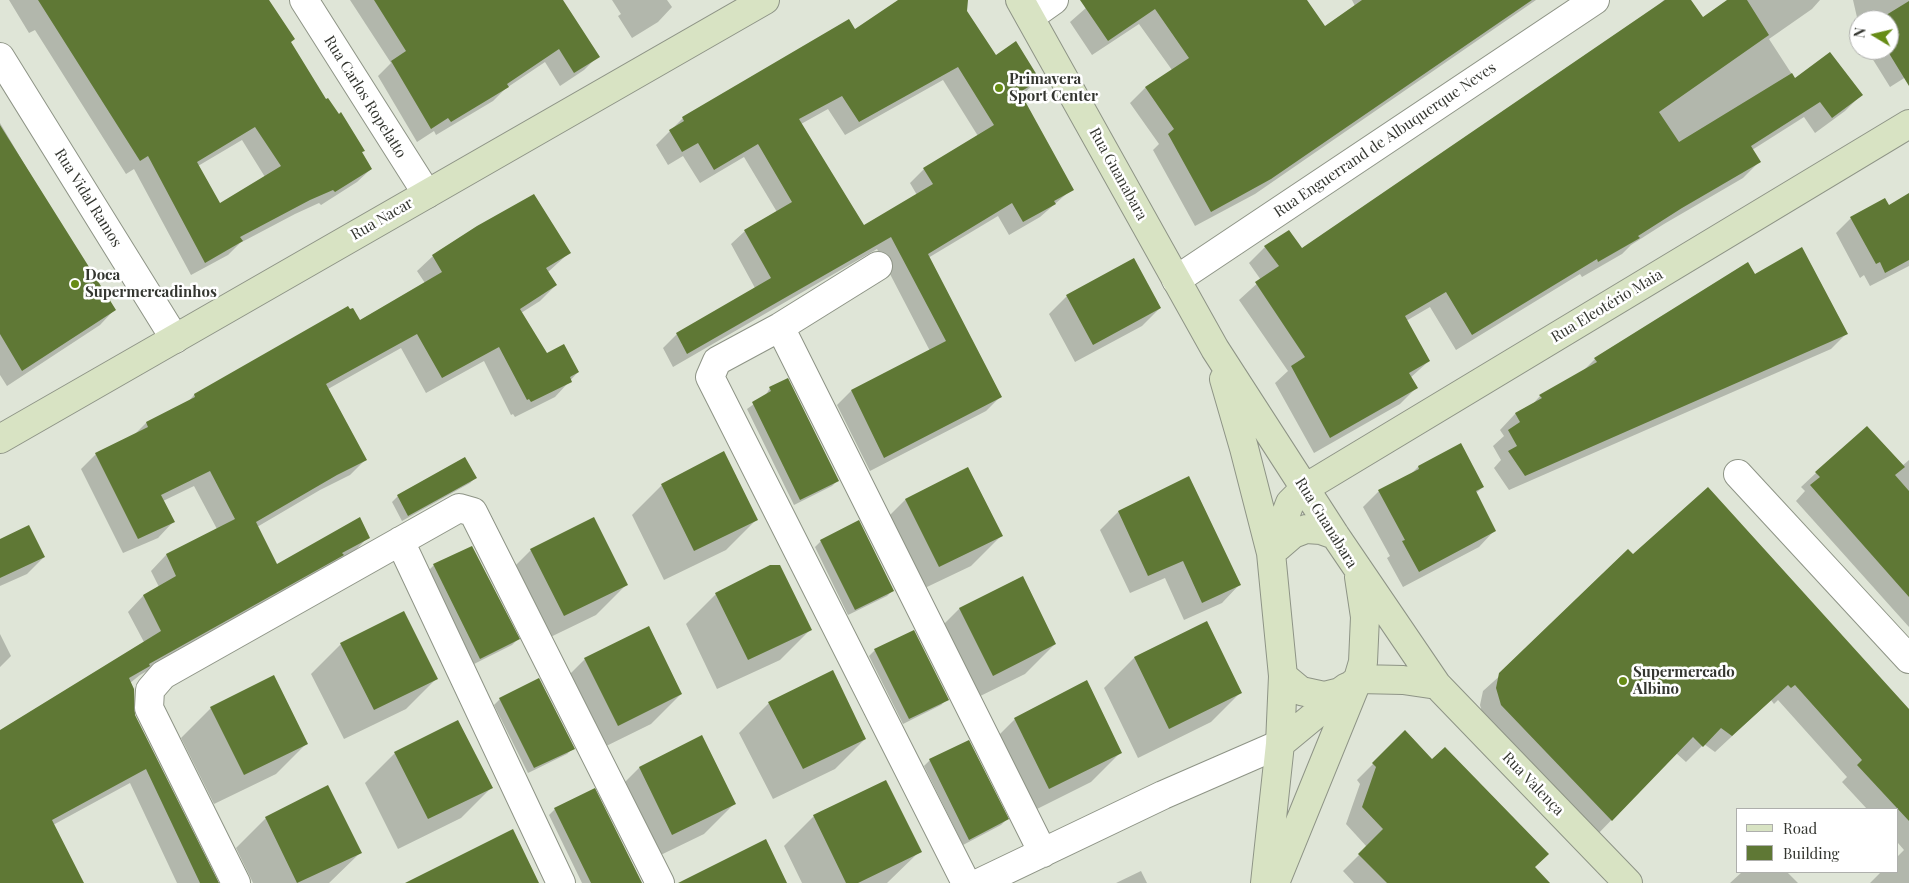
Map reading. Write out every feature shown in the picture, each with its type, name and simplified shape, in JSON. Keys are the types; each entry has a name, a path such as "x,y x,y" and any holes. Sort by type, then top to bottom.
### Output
{"main road":[{"name":"Rua Nacar","path":"0,439 765,0"},
{"name":"Rua Guanabara","path":"1025,8 1215,349 1357,568 1365,617 1363,662 1358,679 1275,883"},
{"name":"Rua Eleotério Maia","path":"1270,552 1290,503 1305,488 1909,124"},
{"name":"Rua Guanabara","path":"1215,349 1244,448 1270,552 1283,676 1280,744 1265,883"},
{"path":"1270,552 1293,534 1306,529 1321,530 1335,535"},
{"name":"Rua Valença","path":"1357,568 1438,686 1628,883"},
{"path":"1283,676 1301,691 1324,696 1340,692 1358,679 1403,680 1438,686"},
{"path":"1280,744 1358,679"}],"street":[{"name":"Rua Carlos Ropelatto","path":"304,0 427,194"},
{"path":"1025,8 1054,0"},
{"name":"Rua Enguerrand de Albuquerque Neves","path":"1176,280 1595,0"},
{"name":"Rua Vidal Ramos","path":"0,57 175,339"},
{"path":"878,266 780,327 717,361 710,377 966,883"},
{"path":"780,327 1043,853"},
{"path":"1738,474 1909,659"},
{"path":"236,883 149,708 150,690 163,675 459,508 473,512 660,883"},
{"path":"400,541 561,883"},
{"path":"979,883 1163,795 1280,744"}],"building":[{"path":"38,0 269,0 295,39 291,42 326,99 328,98 339,114 341,112 365,151 362,152 372,169 335,192 333,190 310,200 240,237 243,241 205,263 148,156 140,161","holes":["255,127 281,166 220,203 197,162"]},
{"path":"374,0 563,0 600,57 574,73 559,49 507,84 509,87 451,122 448,118 431,129 391,61 406,51"},
{"path":"898,0 968,0 967,11 996,55 1016,41 1040,80 1020,92 1074,190 1054,201 1056,204 1023,222 1012,203 928,254 1002,397 884,458 851,390 946,341 891,237 687,354 676,333 771,278 744,230 792,202 758,144 714,170 698,143 682,152 669,130 684,121 682,117 849,19 855,29","holes":["958,67 994,125 923,168 933,184 864,225 799,119 842,96 859,122"]},
{"path":"1080,0 1307,0 1325,26 1362,0 1532,0 1271,179 1211,212 1168,134 1174,129 1145,87 1189,58 1155,9 1108,41"},
{"path":"1665,0 1691,0 1703,17 1727,0 1747,0 1769,35 1659,112 1679,142 1792,73 1795,78 1830,52 1863,95 1832,118 1820,102 1751,146 1761,162 1682,208 1638,236 1640,238 1598,262 1597,259 1472,335 1446,292 1405,316 1430,361 1409,373 1418,388 1330,438 1291,366 1305,357 1255,282 1279,266 1264,246 1289,230 1302,248"},
{"path":"1909,1 1909,86 1893,60 1899,60 1899,10 1894,10"},
{"path":"0,125 116,310 22,371 0,334"},
{"path":"1909,193 1909,260 1885,273 1880,262 1876,264 1850,217 1885,198 1889,205"},
{"path":"534,194 571,253 546,268 557,285 520,309 547,353 564,344 579,372 570,377 572,382 531,402 529,399 527,400 499,347 442,378 417,334 326,384 367,460 337,475 256,522 277,564 360,517 370,538 342,553 344,555 149,664 150,666 129,678 134,689 135,715 219,883 200,883 146,769 52,820 84,883 0,883 0,730 161,631 143,595 176,576 166,554 235,519 210,471 161,495 175,522 138,539 95,453 148,427 146,422 195,397 194,394 348,306 350,309 353,308 360,320 442,272 432,255 477,226"},
{"path":"1802,247 1848,334 1525,476 1508,451 1517,446 1508,430 1520,422 1515,413 1542,398 1539,395 1597,362 1594,358 1748,262 1755,274"},
{"path":"1134,258 1161,308 1093,345 1066,295"},
{"path":"788,378 839,481 800,500 752,402 771,391 769,387"},
{"path":"1867,426 1905,467 1895,475 1909,491 1909,597 1810,485 1820,477 1815,472"},
{"path":"1461,443 1484,487 1476,491 1496,531 1419,572 1402,541 1405,540 1378,490 1419,469 1418,466"},
{"path":"724,451 758,520 694,551 661,484"},
{"path":"465,457 477,478 408,516 397,495"},
{"path":"968,467 1003,536 939,567 905,499"},
{"path":"1189,476 1241,585 1202,603 1183,561 1148,576 1118,511"},
{"path":"1708,487 1909,709 1909,821 1899,808 1857,765 1862,760 1795,685 1791,688 1788,685 1732,736 1721,728 1703,747 1693,737 1612,821 1501,705 1496,688 1499,673 1628,549 1633,554"},
{"path":"594,517 628,585 564,616 530,549"},
{"path":"859,520 894,591 855,610 820,540"},
{"path":"29,525 45,557 0,578 0,539"},
{"path":"472,546 520,639 480,659 433,564"},
{"path":"770,565 780,565 812,630 748,660 715,593"},
{"path":"1023,576 1056,644 993,676 959,608"},
{"path":"404,611 438,679 374,710 340,643"},
{"path":"1207,621 1242,693 1169,729 1134,657"},
{"path":"649,626 682,694 618,726 584,658"},
{"path":"914,630 949,700 909,719 874,649"},
{"path":"833,670 866,739 803,769 768,702"},
{"path":"274,675 308,744 244,775 210,707"},
{"path":"539,678 575,749 534,768 499,698"},
{"path":"1087,680 1122,753 1049,789 1014,718"},
{"path":"458,720 493,788 428,819 394,752"},
{"path":"1405,730 1432,759 1445,747 1549,854 1535,867 1550,883 1387,883 1358,854 1383,829 1362,807 1376,767 1372,763"},
{"path":"702,735 736,804 672,835 639,767"},
{"path":"969,740 1009,819 969,840 929,759"},
{"path":"886,780 922,852 858,883 846,883 813,815"},
{"path":"328,785 362,853 297,883 265,817"},
{"path":"595,788 642,883 591,883 554,808"},
{"path":"513,829 539,883 405,883"},
{"path":"766,839 787,883 678,883"}],"place":[{"name":"Primavera Sport Center","path":"999,88"},
{"name":"Doca Supermercadinhos","path":"75,284"},
{"name":"Supermercado Albino","path":"1623,681"}]}
